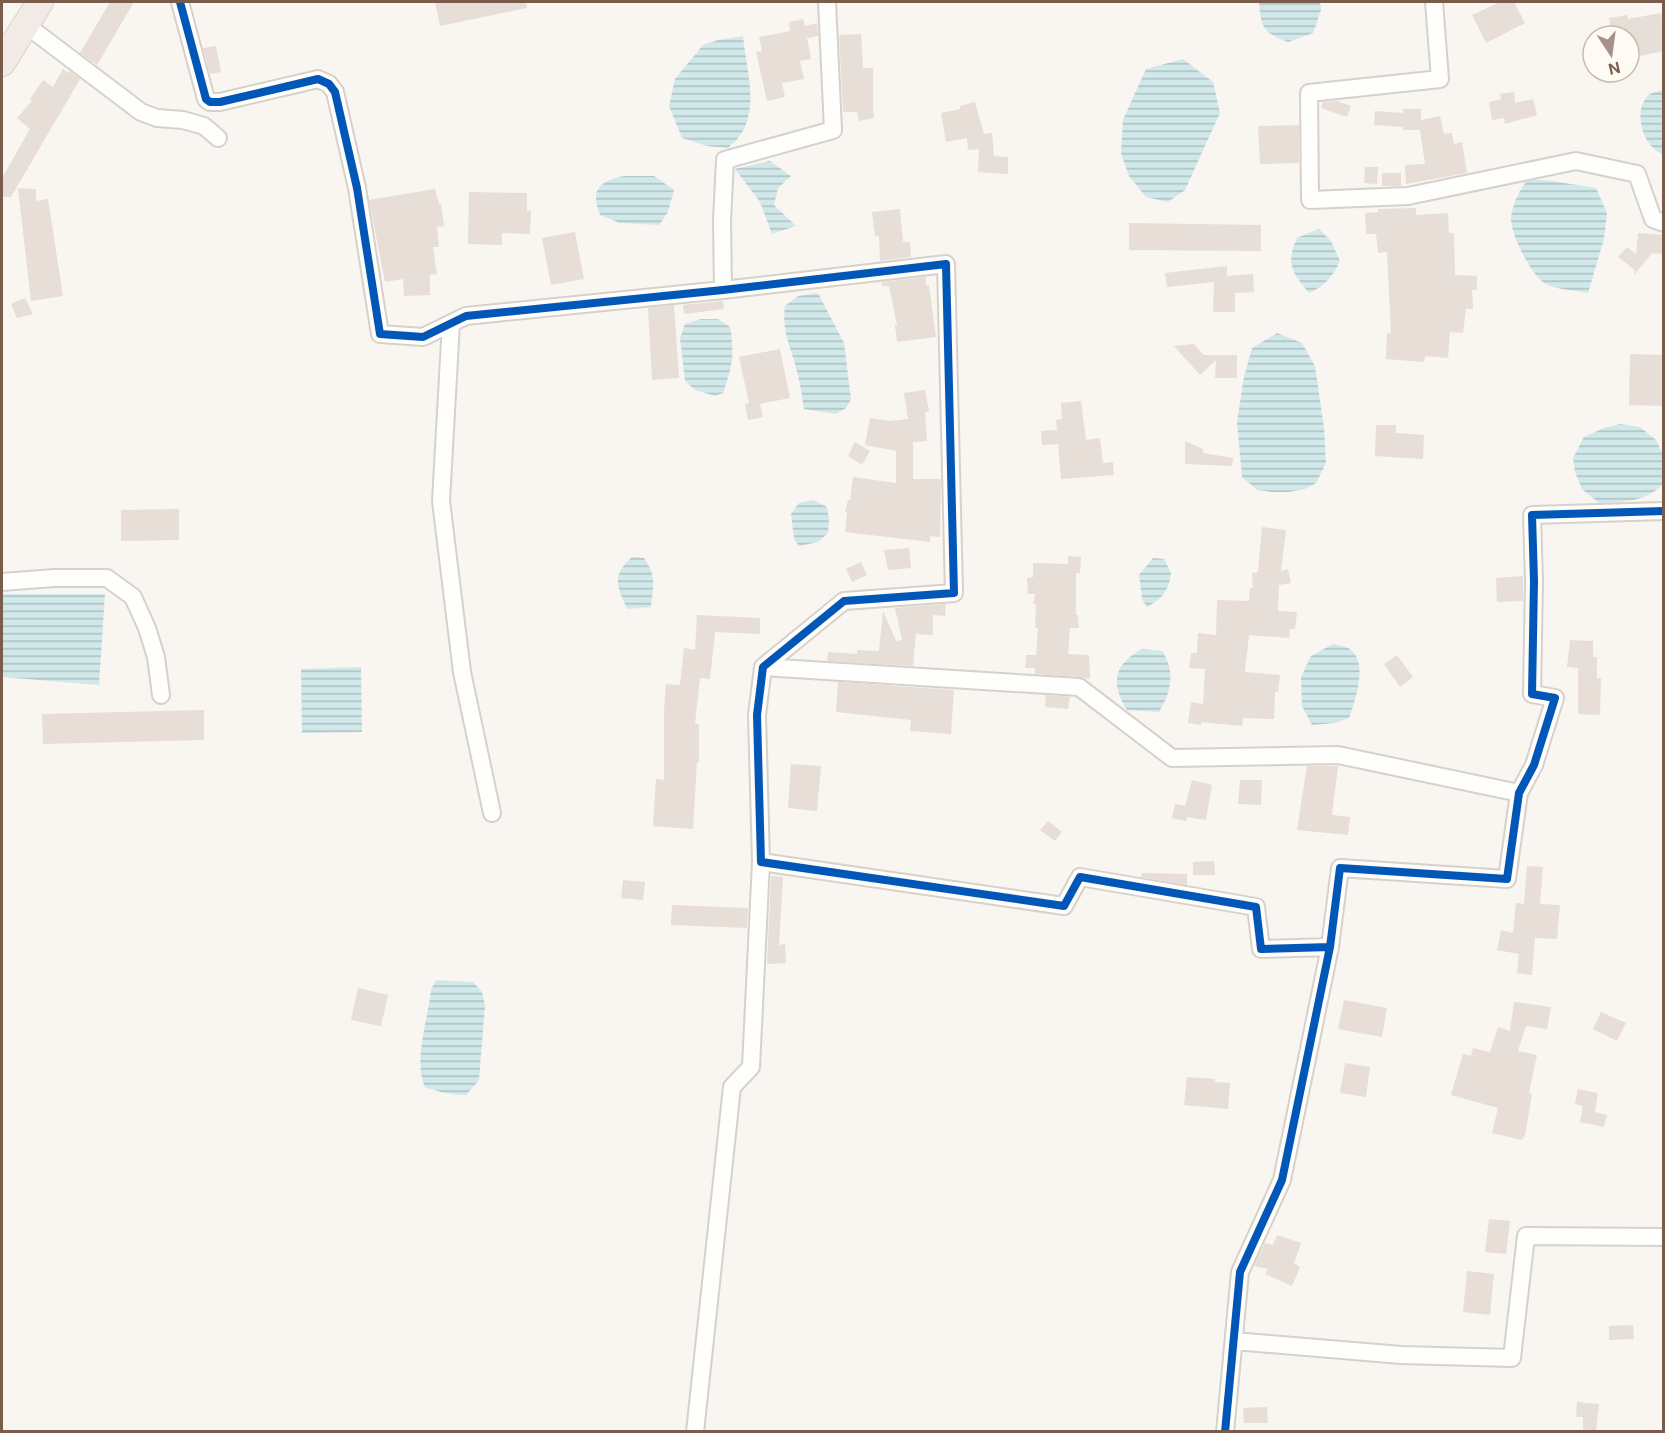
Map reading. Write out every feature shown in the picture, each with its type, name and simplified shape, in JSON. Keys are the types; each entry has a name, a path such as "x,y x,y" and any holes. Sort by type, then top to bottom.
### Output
{"highway":[{"path":"2,63 40,2"}],"street":[{"path":"180,2 206,99 210,102 220,102 318,79 329,84 335,92 357,188 380,334 423,337 466,316 723,290 946,264 954,593 843,601 763,667 757,715 761,862 751,1067 732,1087 695,1431"},
{"path":"723,290 722,221 725,160 833,130 827,2"},
{"path":"1434,2 1440,79 1309,93 1310,200 1408,196 1576,161 1637,174 1653,219 1664,223"},
{"path":"26,25 141,112 157,118 183,120 204,126 218,138"},
{"path":"451,323 441,501 462,672 492,813"},
{"path":"1226,1431 1240,1272 1282,1180 1330,947 1340,868 1507,879 1519,793 1534,765 1555,698 1532,694 1534,581 1532,515 1664,512"},
{"path":"2,582 54,578 107,578 133,597 147,628 156,657 161,695"},
{"path":"763,667 1079,687 1172,758 1338,755 1519,793"},
{"path":"761,862 1064,906 1080,878 1256,907 1260,949 1330,947"},
{"path":"1234,1341 1401,1356 1512,1358 1526,1236 1664,1237"}],"water":[{"path":"1259,2 1320,2 1321,10 1313,33 1288,42 1268,32 1265,28"},
{"path":"743,36 750,99 746,123 741,134 728,148 707,146 682,138 669,106 675,79 703,45"},
{"path":"1183,59 1213,82 1220,113 1185,190 1168,202 1146,197 1129,176 1121,153 1123,120 1146,69"},
{"path":"1664,90 1663,154 1650,144 1640,118 1644,101 1650,94"},
{"path":"770,161 791,176 778,188 774,205 796,226 772,234 760,202 735,169"},
{"path":"624,176 654,176 674,190 668,212 659,225 620,223 600,215 596,199 599,188 608,181"},
{"path":"1527,180 1545,180 1596,188 1607,213 1604,239 1588,293 1546,284 1540,280 1523,255 1514,235 1511,219 1516,198"},
{"path":"1319,229 1331,241 1340,261 1328,280 1309,293 1294,273 1292,254 1297,238"},
{"path":"818,293 844,343 851,399 846,408 836,414 804,409 785,325 785,306 798,296"},
{"path":"701,319 718,319 730,327 732,353 730,368 723,393 715,396 695,390 685,381 680,338 685,324"},
{"path":"1277,333 1302,343 1315,366 1324,428 1326,463 1316,483 1305,489 1289,492 1257,490 1242,477 1237,422 1244,377 1252,348"},
{"path":"1620,424 1640,427 1656,440 1663,454 1663,484 1642,497 1600,504 1582,489 1575,472 1573,458 1584,437"},
{"path":"814,500 827,507 828,533 818,542 799,546 794,539 791,514 799,503"},
{"path":"632,557 644,558 651,570 653,581 651,607 627,609 618,581 621,570"},
{"path":"1153,558 1164,559 1171,573 1164,593 1147,607 1142,599 1139,575"},
{"path":"2,594 105,594 99,685 2,677"},
{"path":"1333,644 1348,648 1355,654 1360,671 1357,691 1349,718 1334,723 1312,725 1302,706 1301,677 1311,656"},
{"path":"1142,649 1162,651 1169,666 1169,689 1159,712 1127,710 1118,691 1120,668 1125,661"},
{"path":"361,667 362,732 302,733 301,669"},
{"path":"436,980 473,982 482,992 485,1006 479,1080 466,1095 445,1093 425,1087 422,1077 420,1065 422,1040 431,990"}],"building":[{"path":"110,2 134,2 97,65 80,53"},
{"path":"435,2 526,2 527,8 440,26"},
{"path":"1500,2 1514,2 1525,23 1486,43 1472,15"},
{"path":"1661,13 1664,51 1641,56 1641,24 1610,24 1609,18 1627,15 1628,19"},
{"path":"803,19 805,26 817,23 818,36 807,38 811,59 800,61 804,79 782,83 785,97 767,101 756,52 762,51 759,37 790,31 789,22"},
{"path":"861,34 863,68 873,68 874,118 859,121 857,112 843,112 839,35"},
{"path":"216,46 221,72 210,74 203,48"},
{"path":"63,69 80,79 11,197 2,197 2,178 30,129 17,118 32,101 30,99 43,80 53,87"},
{"path":"1514,92 1515,103 1533,99 1537,115 1505,124 1504,118 1492,120 1489,102 1501,99 1500,94"},
{"path":"1337,101 1351,106 1347,117 1321,108 1323,102"},
{"path":"975,102 984,134 992,133 994,156 1008,157 1008,174 978,172 979,149 968,150 967,138 946,142 941,113 960,109 960,106"},
{"path":"1403,109 1421,109 1421,120 1440,116 1444,134 1452,133 1454,144 1462,142 1467,173 1406,184 1405,165 1425,164 1420,130 1403,130 1403,127 1374,125 1375,111 1403,113"},
{"path":"1299,125 1299,163 1260,164 1258,126"},
{"path":"1365,167 1378,167 1377,184 1364,183"},
{"path":"1382,173 1401,173 1401,186 1382,186"},
{"path":"18,188 36,189 36,201 48,199 63,296 31,301"},
{"path":"435,189 439,204 441,204 444,226 437,227 439,247 433,247 437,274 430,275 430,295 404,296 403,279 385,282 369,200"},
{"path":"469,192 527,193 527,211 531,211 530,234 502,233 502,245 468,244"},
{"path":"1416,208 1416,215 1448,213 1449,233 1454,233 1455,275 1477,276 1477,290 1472,290 1473,309 1466,309 1463,333 1450,332 1448,358 1425,356 1424,362 1386,359 1387,333 1391,334 1387,252 1378,253 1376,234 1366,234 1365,213 1378,212 1378,209"},
{"path":"900,209 903,242 910,242 911,257 880,261 879,236 875,236 872,212"},
{"path":"1129,223 1261,225 1261,251 1129,250"},
{"path":"575,232 584,279 551,285 542,238"},
{"path":"1638,233 1664,235 1664,254 1652,253 1634,275 1635,270 1618,257 1627,247 1636,254"},
{"path":"1227,266 1227,276 1253,274 1254,292 1235,293 1235,312 1213,312 1214,282 1167,287 1165,273"},
{"path":"926,277 936,337 897,342 895,325 897,325 889,286 882,286 882,282"},
{"path":"25,298 33,314 17,318 11,304"},
{"path":"723,301 724,309 684,314 683,305"},
{"path":"674,305 679,378 652,380 648,308"},
{"path":"1194,344 1204,355 1237,355 1237,378 1215,378 1216,360 1200,375 1174,346"},
{"path":"780,349 790,398 760,404 763,417 748,420 745,404 749,403 739,357"},
{"path":"1630,354 1664,355 1664,406 1629,405"},
{"path":"925,390 929,411 925,412 927,441 913,442 913,479 941,479 940,537 930,536 930,542 845,532 847,512 845,512 848,500 850,500 853,477 896,483 896,451 865,445 870,418 889,421 908,419 904,393"},
{"path":"1081,401 1086,440 1100,438 1103,463 1113,462 1114,475 1061,479 1058,444 1042,445 1041,431 1057,430 1056,420 1062,419 1061,403"},
{"path":"1376,425 1396,425 1396,433 1424,435 1423,459 1375,456"},
{"path":"1185,441 1203,449 1203,453 1233,458 1232,466 1185,464"},
{"path":"855,442 870,451 862,465 848,456"},
{"path":"179,509 179,540 121,541 121,510"},
{"path":"1262,527 1286,530 1281,571 1288,569 1291,583 1279,585 1278,611 1297,612 1295,629 1290,629 1289,638 1249,635 1245,672 1280,675 1278,692 1275,692 1274,719 1243,718 1242,726 1188,723 1191,702 1203,704 1205,669 1189,668 1191,653 1197,653 1198,633 1216,635 1217,600 1249,601 1250,588 1253,588 1252,573 1258,572"},
{"path":"909,548 911,568 888,570 884,550"},
{"path":"1068,556 1081,557 1080,573 1076,573 1076,615 1078,615 1079,628 1070,628 1068,654 1089,655 1090,679 1035,674 1035,668 1025,668 1026,655 1036,655 1038,628 1035,628 1036,604 1033,604 1035,594 1028,594 1027,578 1033,577 1033,563 1068,564"},
{"path":"861,562 867,575 852,582 846,569"},
{"path":"1523,576 1523,601 1497,602 1496,578"},
{"path":"946,604 945,616 933,615 933,635 916,634 913,666 827,661 828,652 857,654 857,650 879,651 883,611 896,641 902,640 895,608"},
{"path":"697,615 760,618 760,634 715,632 710,679 700,678 695,724 699,724 699,762 697,762 693,829 653,826 656,779 664,780 666,684 680,685 684,648 695,650"},
{"path":"1570,640 1593,641 1593,657 1597,657 1597,678 1601,678 1600,715 1578,714 1578,668 1567,667"},
{"path":"1397,655 1413,677 1400,687 1384,664"},
{"path":"838,682 954,690 951,734 910,731 911,720 836,712"},
{"path":"1046,695 1070,697 1068,709 1045,707"},
{"path":"204,710 204,740 43,744 42,714"},
{"path":"791,764 821,766 817,811 788,808"},
{"path":"1307,766 1338,766 1332,815 1350,817 1348,835 1297,830"},
{"path":"1192,780 1212,785 1206,820 1187,817 1186,821 1172,818 1175,804 1185,806"},
{"path":"1240,780 1262,780 1261,805 1238,804"},
{"path":"1048,821 1062,832 1055,841 1040,830"},
{"path":"1214,861 1215,875 1193,875 1193,862"},
{"path":"1527,866 1543,867 1540,904 1560,905 1557,939 1535,938 1532,975 1517,973 1519,954 1497,950 1501,930 1513,933 1516,903 1524,904"},
{"path":"1142,873 1187,874 1187,885 1141,877"},
{"path":"771,876 783,877 779,945 785,944 786,963 767,964"},
{"path":"623,880 645,882 643,900 621,898"},
{"path":"672,905 748,908 747,928 671,925"},
{"path":"358,988 388,995 381,1026 351,1020"},
{"path":"1344,1000 1387,1008 1382,1037 1338,1029"},
{"path":"1514,1002 1551,1007 1547,1029 1526,1026 1518,1051 1537,1055 1529,1093 1532,1094 1525,1135 1522,1140 1492,1133 1498,1108 1451,1095 1463,1054 1471,1056 1473,1048 1490,1052 1498,1027 1510,1031"},
{"path":"1601,1012 1626,1023 1617,1041 1593,1029"},
{"path":"1345,1063 1370,1067 1366,1097 1340,1093"},
{"path":"1187,1077 1215,1079 1215,1082 1230,1083 1228,1109 1184,1105"},
{"path":"1578,1089 1598,1093 1595,1112 1607,1115 1604,1127 1580,1122 1583,1106 1575,1104"},
{"path":"1489,1219 1510,1221 1506,1254 1485,1252"},
{"path":"1277,1235 1301,1243 1294,1263 1300,1267 1292,1286 1265,1274 1268,1269 1254,1266 1265,1243 1273,1245"},
{"path":"1467,1271 1494,1274 1490,1315 1463,1312"},
{"path":"1633,1325 1634,1339 1609,1340 1609,1326"},
{"path":"1577,1402 1599,1404 1596,1431 1583,1431 1583,1417 1576,1417"},
{"path":"1267,1407 1268,1423 1244,1423 1243,1408"}],"cycle path":[{"path":"180,2 206,99 210,102 220,102 318,79 329,84 335,92 357,188 380,334 423,337 466,316 723,290 946,264 954,593 844,601 763,667 757,715 761,862 1064,906 1080,877 1256,907 1261,949 1330,947"},
{"path":"1225,1432 1240,1272 1282,1180 1330,947 1340,868 1507,879 1519,793 1534,765 1555,698 1532,694 1534,581 1532,515 1664,511"}]}
